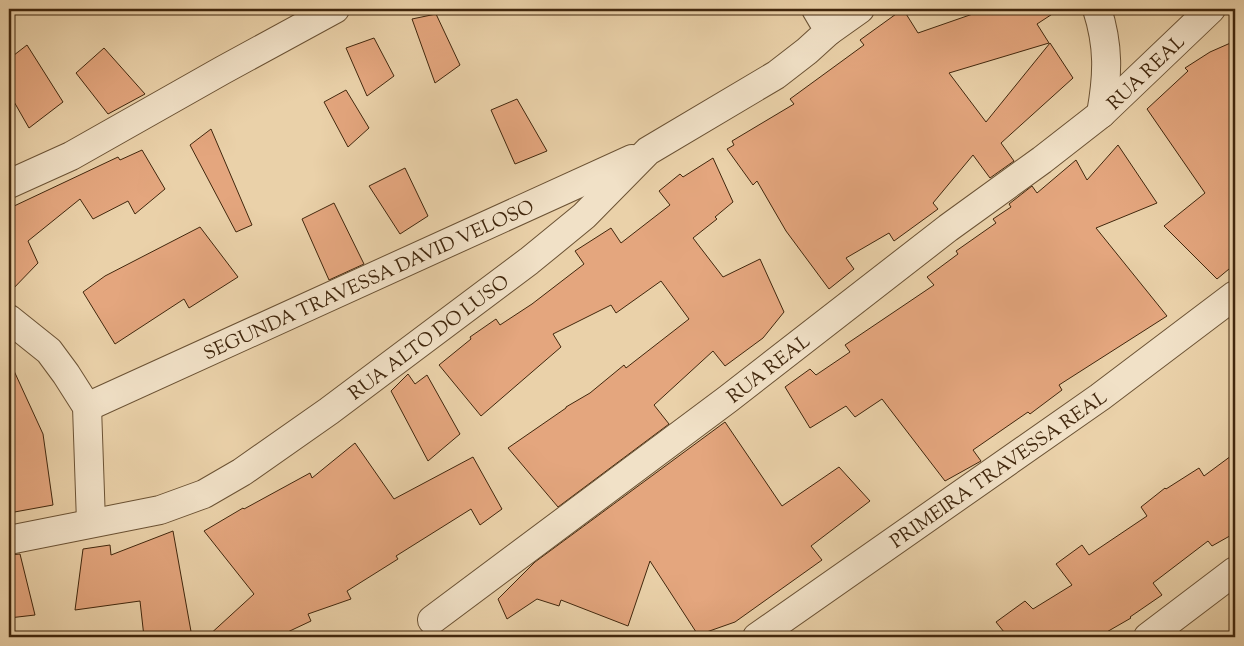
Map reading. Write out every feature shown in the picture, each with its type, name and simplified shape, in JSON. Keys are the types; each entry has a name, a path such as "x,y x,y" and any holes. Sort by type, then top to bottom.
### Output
{"street":[{"path":"9,184 71,156 334,9"},
{"name":"RUA ALTO DO LUSO","path":"9,540 91,522 160,510 204,494 242,472 529,261 584,216 648,151 776,75 807,51 822,20 860,9"},
{"name":"RUA REAL","path":"1097,9 1104,30 1107,59 1106,84 1101,114"},
{"name":"RUA REAL","path":"432,620 728,399 948,228 1042,160 1101,114 1211,9"},
{"name":"SEGUNDA TRAVESSA DAVID VELOSO","path":"87,406 648,151"},
{"name":"PRIMEIRA TRAVESSA REAL","path":"757,637 1100,397 1235,295"},
{"path":"9,319 49,351 87,406 91,522"},
{"path":"1148,637 1235,571"}],"building":[{"path":"903,9 918,33 987,9 1060,9 1037,24 1049,43 949,73 986,122 1050,43 1073,78 1001,143 1014,161 990,178 973,155 933,203 938,209 894,241 889,233 846,258 854,269 829,289 786,231 757,181 753,185 727,149 734,145 732,141 794,104 790,99 864,45 860,40"},
{"path":"436,14 460,65 435,83 412,19"},
{"path":"374,38 394,76 367,96 346,48"},
{"path":"1235,41 1235,264 1217,279 1164,226 1205,193 1147,109 1188,71 1185,68 1210,52"},
{"path":"27,45 63,102 29,128 9,93 9,59"},
{"path":"104,48 145,94 108,114 76,73"},
{"path":"346,90 369,128 348,147 324,102"},
{"path":"517,99 547,151 515,164 491,110"},
{"path":"211,129 252,225 236,232 190,145"},
{"path":"1118,145 1157,203 1096,228 1167,316 1059,385 1062,390 1030,414 1028,412 973,450 981,461 945,481 882,399 855,417 846,406 810,428 785,387 810,369 816,375 850,352 845,345 934,285 927,277 958,254 956,251 996,223 993,219 1011,207 1009,204 1032,186 1037,193 1076,160 1087,180"},
{"path":"142,150 165,189 135,214 128,201 93,219 80,199 28,241 38,263 9,293 9,201 12,207 118,157 120,160"},
{"path":"713,158 733,202 715,217 717,219 693,238 723,277 760,259 784,312 763,338 725,366 713,351 654,405 669,424 558,507 508,448 566,407 590,393 624,365 626,368 689,319 661,281 616,313 611,305 553,334 561,347 481,416 439,365 471,339 470,337 496,319 500,325 532,304 584,264 575,251 611,228 621,243 670,205 659,191 680,174 683,177"},
{"path":"405,168 428,216 400,234 369,186"},
{"path":"334,203 364,264 329,280 302,219"},
{"path":"200,227 238,277 189,308 184,299 115,344 83,292 105,276"},
{"path":"9,360 43,434 53,505 9,513"},
{"path":"408,374 415,384 427,375 460,434 428,461 391,391"},
{"path":"725,422 782,506 839,467 870,501 811,546 822,560 735,622 698,635 650,561 628,626 561,600 559,606 537,599 507,619 498,599 535,562"},
{"path":"355,443 394,499 473,457 502,509 480,525 471,509 396,556 398,559 347,591 351,599 308,614 311,621 277,637 207,637 254,594 204,531 310,473 312,478"},
{"path":"1235,453 1235,533 1212,546 1208,541 1153,583 1162,595 1131,618 1098,637 1008,637 996,622 1025,601 1033,609 1072,585 1056,564 1082,545 1089,555 1147,516 1141,507 1165,488 1199,468 1204,476"},
{"path":"173,531 192,637 144,637 140,601 75,610 83,549 110,545 111,555"},
{"path":"20,554 35,615 9,618 9,555"}]}
